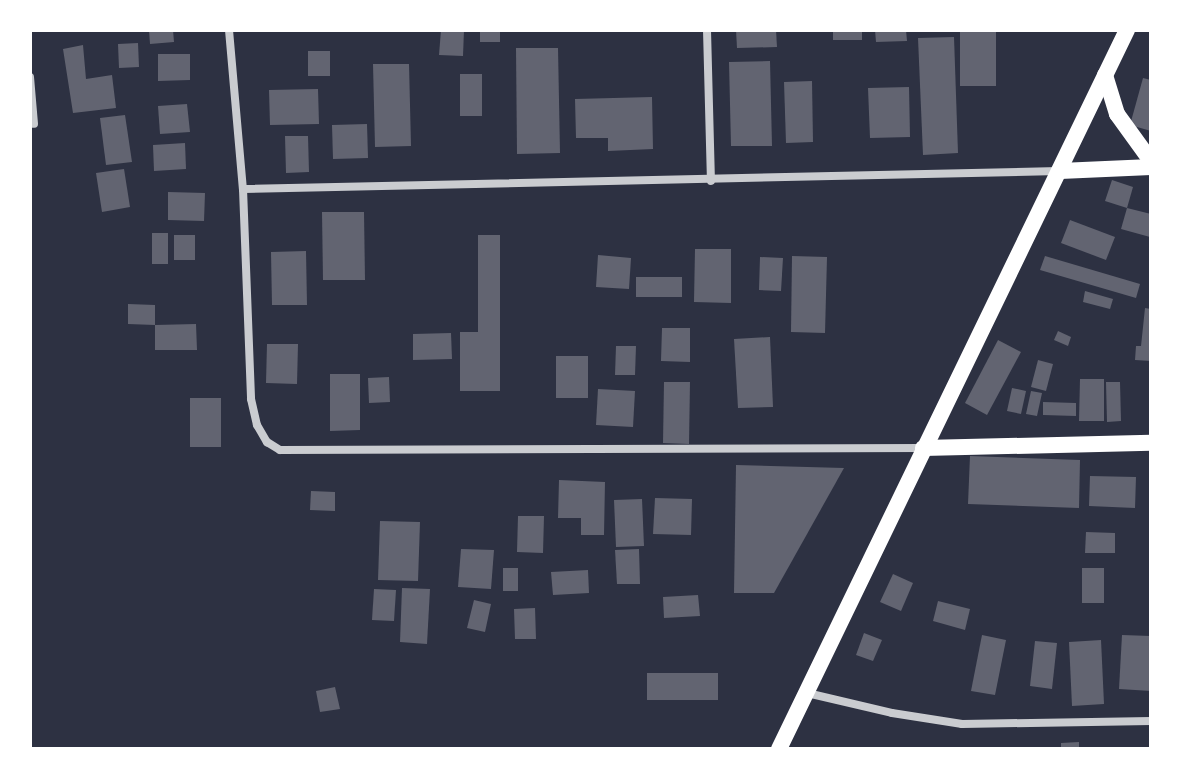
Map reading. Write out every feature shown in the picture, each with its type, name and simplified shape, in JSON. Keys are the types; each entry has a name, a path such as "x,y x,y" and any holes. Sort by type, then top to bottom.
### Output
{"main road":[{"path":"779,749 1127,30"},
{"path":"1105,75 1122,123 1151,164"},
{"path":"1060,171 1151,164"},
{"path":"923,448 1151,443"}],"street":[{"path":"229,30 243,189 251,399 257,425 267,442 280,450 923,448"},
{"path":"707,30 711,181"},
{"path":"30,77 34,124"},
{"path":"243,189 1060,171"},
{"path":"804,692 892,713 962,724 1151,721"}],"building":[{"path":"149,30 173,30 174,42 150,44"},
{"path":"441,30 464,30 463,56 439,55"},
{"path":"480,30 500,30 500,42 480,42"},
{"path":"736,30 776,30 777,47 737,48"},
{"path":"833,30 862,30 862,40 833,40"},
{"path":"875,30 906,30 907,41 876,42"},
{"path":"960,30 996,30 996,86 960,86"},
{"path":"954,37 958,153 923,155 918,38"},
{"path":"138,43 139,67 119,68 118,44"},
{"path":"83,45 86,79 112,75 116,108 73,113 63,49"},
{"path":"516,48 558,48 560,153 517,154"},
{"path":"308,51 330,51 330,76 308,76"},
{"path":"158,54 190,54 190,80 158,81"},
{"path":"770,61 772,146 731,146 729,62"},
{"path":"373,64 409,64 411,146 375,147"},
{"path":"460,74 482,74 482,116 460,116"},
{"path":"1143,78 1151,80 1151,131 1130,125"},
{"path":"812,81 813,142 786,143 784,82"},
{"path":"909,87 910,137 870,138 868,88"},
{"path":"318,89 319,124 270,125 269,90"},
{"path":"652,97 653,149 608,151 608,138 576,138 575,99"},
{"path":"187,104 190,132 160,134 158,106"},
{"path":"125,115 132,162 106,165 100,118"},
{"path":"367,124 368,158 333,159 332,125"},
{"path":"285,136 308,136 309,172 286,173"},
{"path":"185,143 186,169 154,171 153,145"},
{"path":"124,169 130,207 102,212 96,173"},
{"path":"1112,180 1133,187 1127,208 1105,201"},
{"path":"168,192 205,193 204,221 168,220"},
{"path":"1127,208 1151,214 1150,237 1121,229"},
{"path":"322,212 364,212 365,280 323,280"},
{"path":"1070,220 1115,237 1106,260 1061,243"},
{"path":"152,233 168,233 168,264 152,264"},
{"path":"174,235 195,235 195,260 174,260"},
{"path":"478,235 500,235 500,391 460,391 460,332 478,332"},
{"path":"695,249 731,249 731,303 694,302"},
{"path":"306,251 307,305 272,305 271,252"},
{"path":"598,255 631,258 629,289 596,287"},
{"path":"792,256 827,257 825,333 791,332"},
{"path":"1045,256 1140,284 1136,298 1040,270"},
{"path":"760,257 783,258 781,291 759,290"},
{"path":"636,277 682,277 682,297 636,297"},
{"path":"1085,291 1113,299 1110,309 1083,302"},
{"path":"128,304 155,305 155,325 128,324"},
{"path":"1145,308 1151,309 1151,361 1135,360 1136,346 1141,346"},
{"path":"196,324 197,350 155,350 155,325"},
{"path":"662,328 690,328 690,362 661,361"},
{"path":"1058,331 1071,337 1068,346 1054,340"},
{"path":"451,333 452,359 413,360 413,334"},
{"path":"770,337 773,407 738,408 734,339"},
{"path":"998,340 1021,352 987,415 965,403"},
{"path":"267,344 298,344 297,384 266,383"},
{"path":"616,346 636,346 635,375 615,375"},
{"path":"556,356 588,356 588,398 556,398"},
{"path":"1038,360 1053,364 1046,391 1031,387"},
{"path":"330,374 360,374 360,430 330,431"},
{"path":"389,377 390,402 369,403 368,378"},
{"path":"1080,379 1104,379 1104,421 1079,421"},
{"path":"664,382 690,382 689,444 663,443"},
{"path":"1106,382 1120,382 1121,421 1107,422"},
{"path":"1012,388 1026,391 1021,414 1007,411"},
{"path":"598,389 635,391 633,427 596,425"},
{"path":"1031,391 1042,393 1037,416 1026,414"},
{"path":"190,398 221,398 221,447 190,447"},
{"path":"1043,402 1076,403 1076,416 1043,415"},
{"path":"970,456 1080,460 1079,508 968,504"},
{"path":"736,465 844,468 774,593 734,593"},
{"path":"1090,476 1136,477 1135,508 1089,506"},
{"path":"559,480 605,482 604,535 581,535 581,518 558,518"},
{"path":"311,491 335,492 335,511 310,510"},
{"path":"655,498 692,499 691,535 653,534"},
{"path":"642,499 644,546 616,547 614,500"},
{"path":"518,516 544,516 543,553 517,552"},
{"path":"380,521 420,522 418,581 378,580"},
{"path":"1086,532 1115,533 1115,553 1085,553"},
{"path":"461,549 494,550 491,589 458,587"},
{"path":"639,549 640,584 617,584 615,550"},
{"path":"503,568 518,568 518,591 503,591"},
{"path":"1082,568 1104,568 1104,603 1082,603"},
{"path":"588,570 589,593 553,595 551,572"},
{"path":"893,574 913,583 901,611 880,602"},
{"path":"402,588 430,589 427,644 400,642"},
{"path":"374,589 396,590 394,621 372,620"},
{"path":"698,595 700,616 664,618 663,597"},
{"path":"474,600 491,604 485,632 467,628"},
{"path":"938,601 970,609 965,630 933,621"},
{"path":"535,608 536,639 515,639 514,609"},
{"path":"864,633 882,640 873,661 856,655"},
{"path":"982,635 1006,640 995,695 971,691"},
{"path":"1122,635 1151,636 1151,691 1119,689"},
{"path":"1101,640 1104,704 1072,706 1069,642"},
{"path":"1035,641 1057,643 1052,689 1030,686"},
{"path":"647,673 718,673 718,700 647,700"},
{"path":"335,687 340,709 320,712 316,691"},
{"path":"1079,742 1079,749 1061,749 1061,743"}]}
